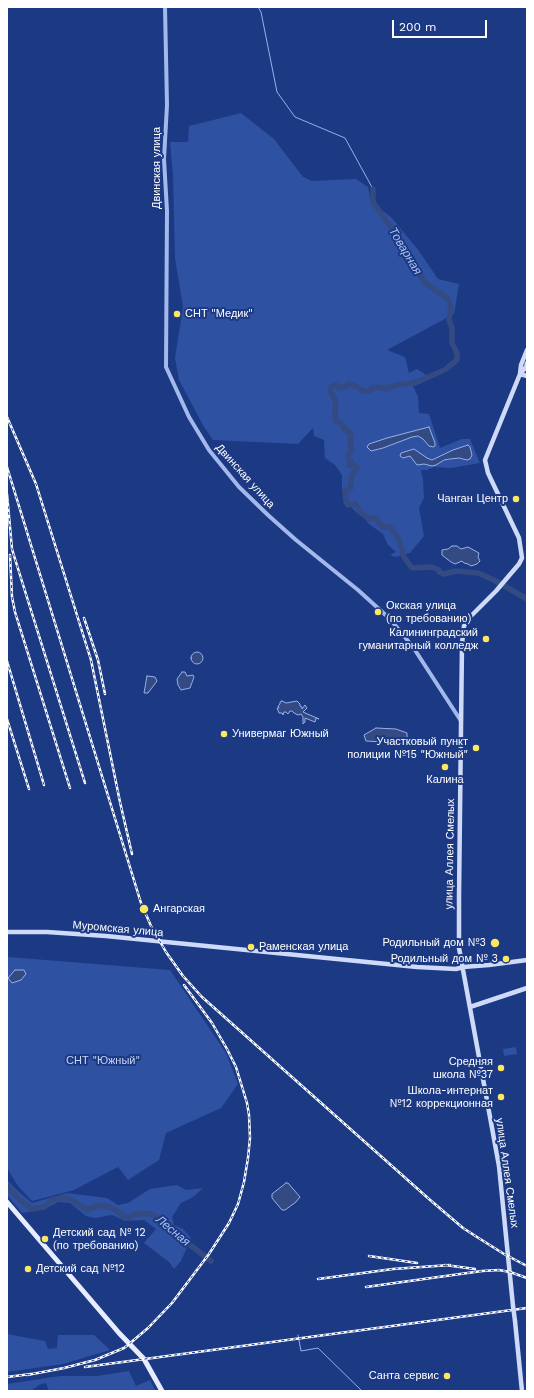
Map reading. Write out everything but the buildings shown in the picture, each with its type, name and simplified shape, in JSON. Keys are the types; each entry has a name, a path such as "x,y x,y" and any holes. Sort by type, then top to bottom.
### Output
{"main road":[{"name":"улица Аллея Смелых","path":"522,1391 500,1175 459,948 458,931 462,633 464,626 472,614 501,585 519,564 522,558 519,538 488,473 485,460 520,374 521,365 527,350"},
{"path":"527,363 526,367 520,374 527,376"},
{"name":"Муромская улица","path":"7,932 47,932 106,936 417,967 463,967"},
{"path":"463,967 527,960"},
{"path":"470,1007 527,988"},
{"path":"7,1202 119,1333 145,1361 162,1391"}],"street":[{"name":"Двинская улица","path":"165,7 167,84 164,159 167,210 166,367 189,416 209,450 239,487 296,540 358,590 390,619 414,647 461,721"}],"green space":[{"path":"241,113 274,139 303,177 312,181 356,179 368,187 371,202 391,217 419,251 438,279 459,284 454,314 387,350 405,357 409,373 417,369 428,376 411,381 418,397 419,413 429,414 440,448 462,439 470,439 480,463 451,468 434,467 427,470 421,470 424,498 419,508 424,536 410,553 396,557 390,555 396,552 388,545 383,534 369,524 362,515 357,513 352,508 342,489 342,475 335,465 325,458 324,440 314,436 313,428 298,444 213,440 204,427 179,380 175,358 183,307 175,258 173,175 170,142 188,142 189,126"},
{"name":"СНТ \"Южный\"","path":"8,957 170,970 226,1053 238,1084 221,1108 166,1133 159,1160 128,1180 118,1167 74,1190 32,1201 18,1186 7,1168"},
{"path":"516,1047 517,1054 504,1056 503,1049"},
{"path":"7,1180 32,1203 67,1193 107,1198 118,1205 128,1203 150,1189 177,1185 186,1190 203,1188 193,1197 181,1203 172,1217 174,1225 183,1229 191,1238 181,1261 174,1269 169,1262 144,1243 156,1229 144,1220 125,1221 112,1215 95,1218 86,1216 70,1203 58,1202 45,1209 22,1213 7,1195"},
{"path":"7,1334 45,1341 48,1349 57,1348 58,1335 94,1335 110,1350 63,1364 7,1372"},
{"path":"129,1371 136,1386 150,1380 155,1390 49,1391 46,1383 39,1385 31,1391 7,1391 7,1384 60,1376 97,1376"}],"shaded area":[{"path":"429,427 435,443 435,446 433,447 429,446 418,436 371,451 367,447 369,444 387,438"},
{"path":"468,445 472,455 470,459 467,460 459,458 444,460 432,466 424,464 417,465 410,456 403,458 400,456 401,453 414,449 432,460"},
{"path":"452,546 457,546 461,549 468,547 479,553 478,557 480,561 471,566 462,561 455,564 451,562 442,555 442,550 448,549"},
{"path":"195,652 199,652 203,658 199,664 195,664 191,660 191,656"},
{"path":"182,672 185,672 187,676 193,675 194,677 190,688 181,690 177,679"},
{"path":"147,676 155,677 157,681 148,693 144,693"},
{"path":"282,701 286,703 297,701 302,709 305,705 307,708 303,712 319,719 316,718 315,722 305,718 305,722 303,724 303,717 301,714 298,715 290,711 288,714 284,712 283,715 282,713 279,713 277,708 279,708 278,706"},
{"path":"376,728 396,729 407,733 407,737 404,741 396,743 390,740 382,742 366,741 364,735"},
{"path":"15,970 24,970 26,974 21,980 12,983 8,978"},
{"path":"288,1183 300,1197 285,1210 282,1210 272,1198 272,1194"}],"waterway":[{"path":"258,7 261,12 277,92 295,117 345,138 373,189"},
{"name":"Товарная","path":"373,189 373,202 406,249 424,282 448,299 451,308 449,320 452,328 452,343 457,353 457,360 446,369"},
{"name":"Товарная","path":"442,371 415,383 397,385 384,389 379,387 373,388 369,391 363,391 354,385 348,384 345,387 339,388 336,385 331,387 330,390 336,405 336,421 341,423 345,430 349,431 351,437 350,442 352,450 348,455 348,458 351,461 349,465 356,466 357,469 351,476 351,488 345,491 346,502 348,505 356,504 359,511 368,518 376,518 382,527 390,527 398,537 404,557 412,568 432,567 444,574 456,571 478,573 494,580 527,599"},
{"name":"Лесная","path":"7,1186 19,1199 32,1209 45,1207 51,1200 64,1198 70,1199 87,1210 99,1205 109,1207 124,1217 130,1218 133,1215 138,1214 152,1214 171,1226 172,1231 211,1261"},
{"name":"Лесная","path":"298,1335 301,1351 318,1348 362,1391"}],"railway":[{"path":"7,417 36,484 91,660 132,854"},
{"path":"7,467 141,903 151,926 166,952 183,976 202,997 429,1199 463,1228 504,1254 527,1266"},
{"path":"7,494 12,549 85,783"},
{"path":"10,555 12,597 15,612 70,788"},
{"path":"84,618 98,660 105,694"},
{"path":"7,661 44,785"},
{"path":"7,719 29,789"},
{"path":"27,1375 95,1360 128,1345 148,1328 172,1303 209,1254 229,1223 238,1204 244,1182 250,1138 247,1103 236,1067 227,1049 212,1023 184,985"},
{"path":"369,1256 417,1263"},
{"path":"445,1265 475,1269"},
{"path":"318,1279 393,1269 450,1265"},
{"path":"366,1287 499,1270 527,1278"},
{"path":"85,1367 527,1308"},
{"path":"7,1377 31,1374"}],"place":[{"name":"СНТ \"Медик\"","path":"177,314"},
{"name":"Чанган Центр","path":"516,499"},
{"name":"Окская улица (по требованию)","path":"378,612"},
{"name":"Калининградский гуманитарный колледж","path":"486,639"},
{"name":"Универмаг Южный","path":"224,734"},
{"name":"Участковый пункт полиции №15 \"Южный\"","path":"476,748"},
{"name":"Калина","path":"445,767"},
{"name":"Ангарская","path":"144,909"},
{"name":"Родильный дом №3","path":"495,943"},
{"name":"Раменская улица","path":"251,947"},
{"name":"Родильный дом № 3","path":"506,959"},
{"name":"Средняя школа №37","path":"501,1068"},
{"name":"Школа-интернат №12 коррекционная","path":"501,1097"},
{"name":"Детский сад № 12 (по требованию)","path":"45,1239"},
{"name":"Детский сад №12","path":"28,1269"},
{"name":"Санта сервис","path":"447,1376"}]}
